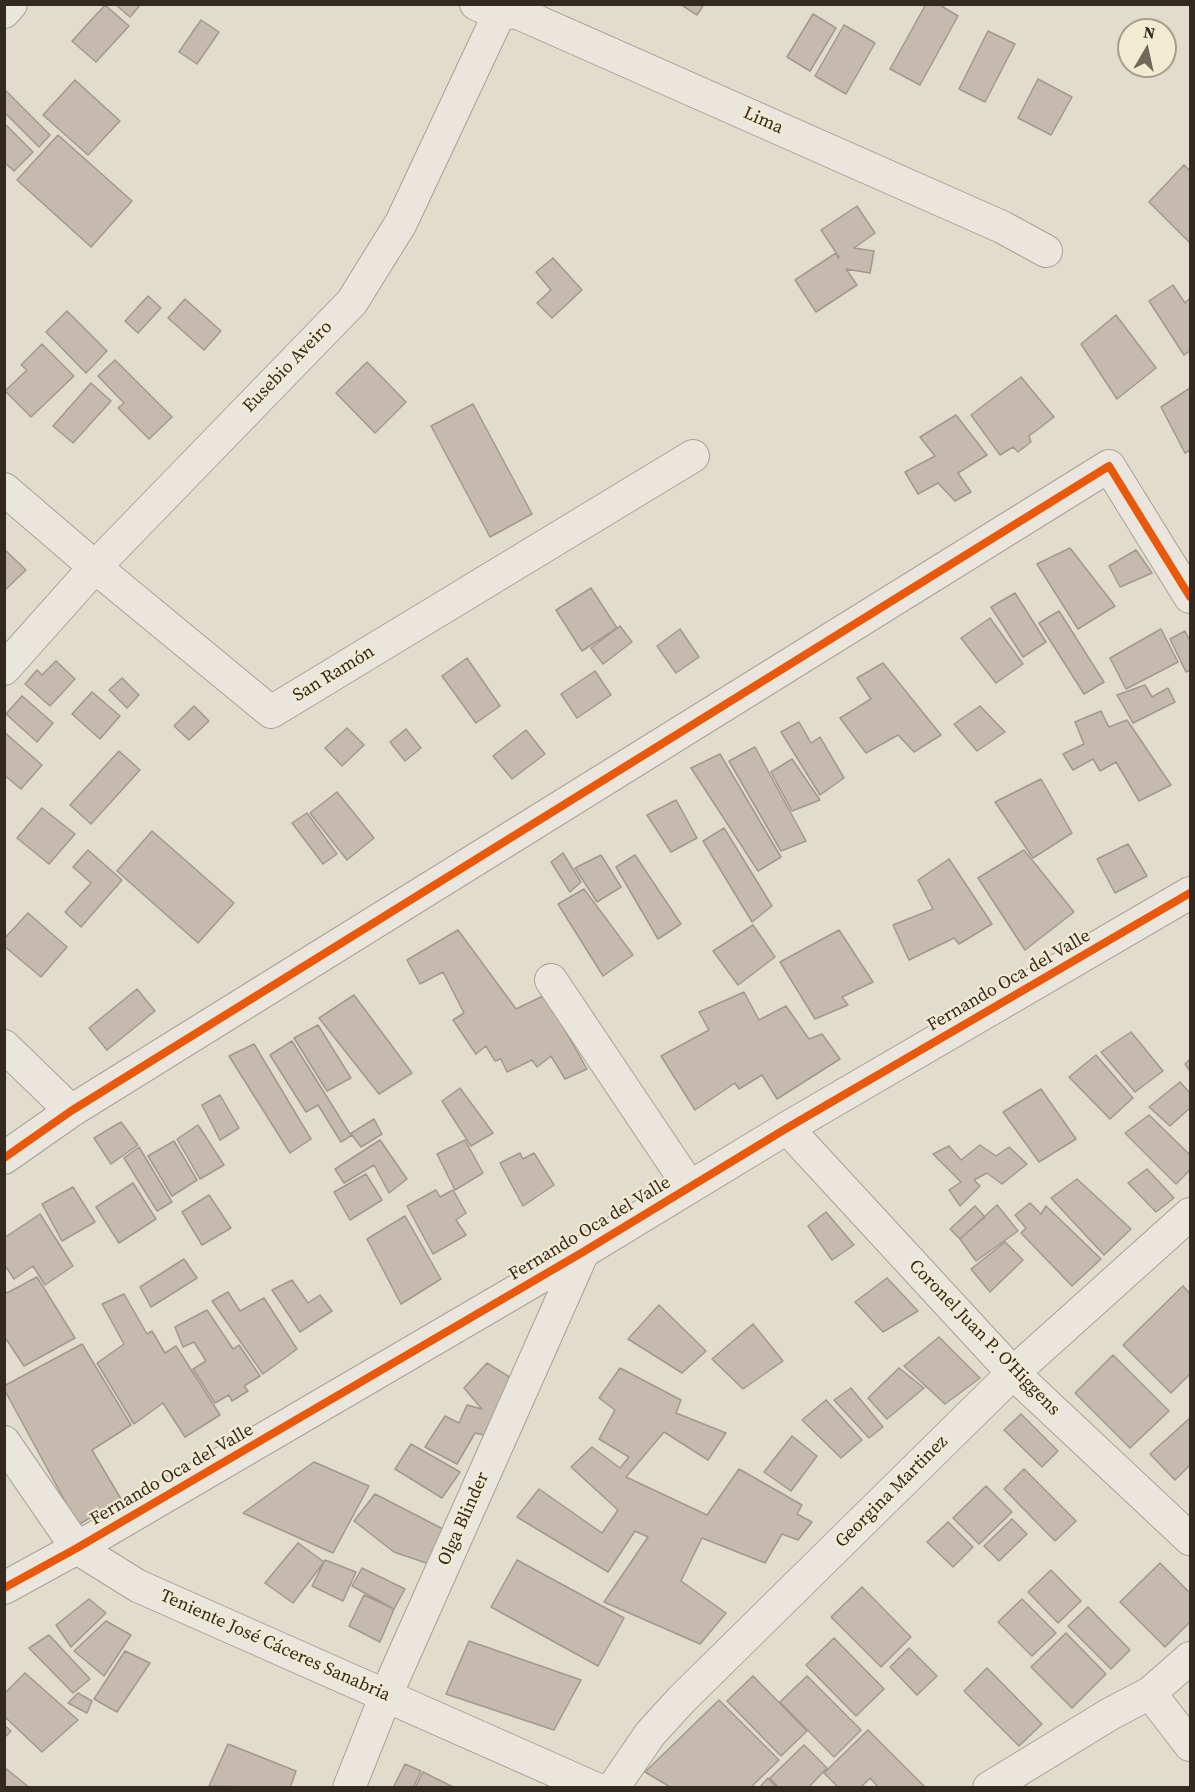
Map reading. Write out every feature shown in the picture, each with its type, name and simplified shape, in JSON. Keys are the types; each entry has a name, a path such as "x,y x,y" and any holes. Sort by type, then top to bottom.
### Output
{"street":[{"path":"4,12 11,4"},
{"name":"Lima","path":"503,9 1002,227 1046,251"},
{"name":"Eusebio Aveiro","path":"4,669 94,567 352,302 401,223 503,9"},
{"name":"San Ramón","path":"4,489 94,567 271,712 693,456"},
{"path":"4,1158 71,1111 1109,466 1191,597"},
{"name":"Fernando Oca del Valle","path":"4,1588 77,1548 583,1252 787,1128 1191,893"},
{"path":"550,980 689,1186"},
{"path":"4,1046 71,1111"},
{"name":"Coronel Juan P. O'Higgens","path":"787,1128 1013,1373 1191,1539"},
{"name":"Georgina Martinez","path":"613,1788 650,1734 682,1699 1013,1373 1191,1214"},
{"name":"Olga Blinder","path":"349,1788 386,1695 583,1252"},
{"name":"Teniente José Cáceres Sanabria","path":"4,1442 77,1548 138,1586 594,1788"},
{"path":"989,1788 1110,1714 1150,1693 1191,1658"},
{"path":"1150,1693 1191,1745"}],"building":[{"path":"115,4 141,4 130,17"},
{"path":"680,4 704,4 697,15"},
{"path":"926,4 938,4 958,16 920,85 890,69"},
{"path":"105,5 129,26 96,62 72,41"},
{"path":"813,14 836,28 810,71 787,57"},
{"path":"201,20 219,32 197,64 179,52"},
{"path":"844,25 875,43 846,94 815,76"},
{"path":"988,31 1015,44 985,102 959,89"},
{"path":"1038,79 1072,97 1051,135 1018,118"},
{"path":"75,80 120,121 88,155 43,115"},
{"path":"5,90 50,135 39,147 4,112"},
{"path":"4,123 33,152 14,171 4,162"},
{"path":"58,135 132,201 91,247 17,180"},
{"path":"1184,165 1190,171 1190,243 1149,202"},
{"path":"857,206 875,233 854,248 874,251 870,273 846,269 857,285 816,312 795,280 836,253 839,257 821,230"},
{"path":"553,258 582,290 552,318 537,303 551,290 536,272"},
{"path":"1173,285 1185,303 1190,298 1190,351 1184,355 1149,301"},
{"path":"148,296 161,308 138,333 125,321"},
{"path":"185,299 221,331 204,350 168,318"},
{"path":"67,311 107,351 86,373 46,332"},
{"path":"1116,315 1156,368 1117,399 1081,344"},
{"path":"42,344 74,376 31,417 5,391 27,370 21,365"},
{"path":"115,360 172,417 149,439 118,408 124,403 98,376"},
{"path":"367,362 406,402 375,433 336,393"},
{"path":"1021,377 1054,417 1029,436 1031,442 1018,452 1013,447 1000,455 971,415"},
{"path":"91,383 111,401 73,443 53,426"},
{"path":"1190,388 1190,450 1185,453 1161,407"},
{"path":"473,404 532,514 490,537 431,426"},
{"path":"956,415 987,455 958,473 971,492 955,501 938,483 918,494 905,472 935,456 920,437"},
{"path":"1070,548 1115,606 1078,629 1037,564"},
{"path":"4,549 26,570 4,591"},
{"path":"1136,550 1152,573 1120,587 1109,566"},
{"path":"591,588 617,628 582,651 556,610"},
{"path":"1015,593 1046,642 1023,657 991,607"},
{"path":"1059,611 1104,682 1084,694 1039,623"},
{"path":"990,618 1023,664 996,683 961,638"},
{"path":"620,626 632,642 603,664 591,648"},
{"path":"680,629 699,657 676,673 657,646"},
{"path":"1161,629 1178,662 1126,689 1110,658"},
{"path":"1185,631 1190,641 1190,670 1186,672 1170,639"},
{"path":"467,658 500,706 476,723 442,676"},
{"path":"56,661 75,679 50,706 25,684 37,670 42,675"},
{"path":"883,663 941,735 914,752 898,735 866,753 840,718 871,699 857,678"},
{"path":"595,671 611,695 577,718 561,694"},
{"path":"122,678 139,695 127,708 109,690"},
{"path":"1145,685 1152,697 1168,688 1175,702 1133,723 1117,695"},
{"path":"92,692 120,716 100,739 72,714"},
{"path":"22,696 53,723 37,742 6,714"},
{"path":"194,706 209,721 189,740 174,726"},
{"path":"980,706 1005,732 977,751 954,724"},
{"path":"1101,711 1109,727 1127,720 1171,785 1139,801 1116,762 1100,771 1093,759 1073,770 1063,754 1084,744 1075,722"},
{"path":"799,722 811,743 820,737 844,778 820,795 781,732"},
{"path":"347,728 364,745 342,766 325,748"},
{"path":"406,729 421,748 405,761 390,742"},
{"path":"526,730 545,754 512,779 493,756"},
{"path":"4,732 42,765 21,789 4,775"},
{"path":"755,747 806,841 781,851 729,761"},
{"path":"119,751 140,770 91,824 70,805"},
{"path":"720,754 781,857 758,871 691,768"},
{"path":"792,759 820,800 792,811 771,772"},
{"path":"1041,779 1072,833 1033,858 995,802"},
{"path":"337,792 374,838 347,860 310,813"},
{"path":"676,800 697,838 671,852 647,815"},
{"path":"42,808 75,834 49,864 17,838"},
{"path":"307,813 337,854 323,864 292,823"},
{"path":"724,828 772,906 752,922 703,841"},
{"path":"152,831 234,903 198,943 117,871"},
{"path":"1128,844 1147,876 1115,893 1097,859"},
{"path":"88,850 122,880 81,927 65,912 91,883 73,867"},
{"path":"1024,850 1074,912 1025,950 978,878"},
{"path":"563,853 581,882 570,892 551,862"},
{"path":"601,855 621,887 597,902 575,868"},
{"path":"635,855 681,924 658,939 616,867"},
{"path":"949,859 992,924 959,944 954,938 909,960 893,925 933,909 918,880"},
{"path":"584,889 633,955 603,976 558,904"},
{"path":"28,913 67,947 41,977 4,946 4,939"},
{"path":"753,925 775,957 738,985 713,951"},
{"path":"458,930 516,1009 545,995 587,1069 565,1079 551,1056 537,1067 532,1060 507,1072 501,1059 495,1061 486,1046 476,1054 453,1020 464,1013 443,972 420,984 407,960"},
{"path":"839,930 873,982 842,997 848,1005 815,1019 780,962"},
{"path":"137,989 155,1011 107,1050 89,1028"},
{"path":"744,992 759,1020 786,1006 809,1039 822,1034 840,1059 777,1099 762,1075 739,1089 735,1083 695,1110 661,1056 709,1030 699,1012"},
{"path":"354,995 412,1073 379,1094 319,1018"},
{"path":"318,1025 351,1078 327,1091 294,1038"},
{"path":"1131,1032 1163,1071 1135,1092 1101,1052"},
{"path":"292,1041 350,1134 374,1119 382,1134 361,1147 352,1135 341,1142 318,1105 306,1112 270,1055"},
{"path":"254,1044 311,1139 290,1153 229,1056"},
{"path":"1096,1055 1133,1098 1110,1119 1069,1077"},
{"path":"1190,1059 1190,1071 1185,1064"},
{"path":"1180,1082 1190,1093 1190,1108 1170,1126 1149,1107"},
{"path":"460,1088 493,1133 471,1146 442,1101"},
{"path":"1041,1089 1076,1139 1039,1162 1003,1112"},
{"path":"220,1095 239,1128 220,1140 202,1105"},
{"path":"1149,1115 1190,1155 1190,1170 1176,1184 1125,1133"},
{"path":"121,1122 138,1145 111,1164 94,1138"},
{"path":"198,1125 224,1165 200,1179 177,1139"},
{"path":"380,1140 407,1179 389,1193 374,1165 344,1183 335,1169"},
{"path":"465,1140 483,1173 455,1190 437,1154"},
{"path":"174,1141 197,1180 172,1196 148,1156"},
{"path":"980,1145 996,1156 1009,1147 1027,1164 1002,1184 987,1173 974,1180 980,1186 960,1206 949,1190 961,1182 933,1154 949,1146 961,1160"},
{"path":"139,1147 172,1202 157,1211 124,1158"},
{"path":"520,1153 523,1159 534,1153 554,1185 523,1206 500,1163"},
{"path":"1147,1169 1174,1198 1156,1212 1128,1183"},
{"path":"366,1174 382,1200 350,1220 334,1192"},
{"path":"1077,1179 1131,1229 1104,1255 1051,1198"},
{"path":"133,1183 156,1219 119,1243 96,1207"},
{"path":"73,1187 95,1222 62,1241 42,1204"},
{"path":"436,1190 440,1197 453,1190 466,1213 456,1220 466,1235 433,1254 407,1206"},
{"path":"209,1195 231,1228 202,1245 182,1212"},
{"path":"1030,1203 1041,1214 1046,1206 1101,1259 1072,1286 1021,1233 1026,1228 1015,1215"},
{"path":"997,1205 1018,1231 976,1261 960,1239"},
{"path":"975,1206 985,1217 960,1239 950,1229"},
{"path":"826,1212 854,1245 832,1260 808,1226"},
{"path":"40,1214 73,1266 45,1285 33,1266 14,1279 4,1264 4,1238"},
{"path":"405,1216 441,1279 401,1304 367,1239"},
{"path":"1005,1242 1023,1260 990,1292 971,1269"},
{"path":"184,1259 197,1278 151,1307 140,1287"},
{"path":"37,1277 75,1338 24,1366 4,1336 4,1290 7,1293"},
{"path":"887,1278 918,1311 883,1332 855,1302"},
{"path":"292,1280 308,1303 320,1295 332,1311 300,1332 272,1290"},
{"path":"1183,1286 1190,1294 1190,1374 1171,1393 1123,1345"},
{"path":"228,1292 240,1311 264,1298 297,1349 263,1374 212,1301"},
{"path":"124,1294 147,1334 152,1331 165,1353 176,1346 220,1415 185,1437 163,1403 134,1424 97,1363 124,1344 102,1304"},
{"path":"659,1305 706,1351 682,1373 628,1339"},
{"path":"207,1310 233,1349 239,1345 260,1376 244,1386 248,1391 232,1401 229,1395 215,1403 193,1369 206,1361 194,1342 183,1347 175,1327"},
{"path":"753,1324 783,1361 743,1389 712,1359"},
{"path":"939,1337 980,1378 945,1404 904,1366"},
{"path":"82,1344 131,1425 92,1450 121,1499 78,1525 4,1386"},
{"path":"1113,1355 1169,1411 1130,1448 1075,1393"},
{"path":"487,1363 516,1381 492,1437 475,1433 457,1464 425,1447 445,1416 459,1423 467,1405 482,1409 464,1388"},
{"path":"620,1368 681,1400 676,1413 726,1433 708,1460 664,1432 626,1477 707,1515 739,1469 802,1505 797,1514 812,1522 798,1540 782,1534 765,1563 702,1538 681,1581 726,1613 700,1644 604,1602 648,1537 635,1531 608,1572 517,1517 539,1489 602,1533 618,1510 571,1467 592,1447 620,1468 629,1457 599,1439 615,1410 599,1398"},
{"path":"899,1368 924,1388 887,1419 868,1398"},
{"path":"851,1388 883,1427 869,1438 834,1400"},
{"path":"826,1400 862,1440 841,1458 802,1420"},
{"path":"1021,1414 1058,1451 1042,1467 1004,1430"},
{"path":"1190,1418 1190,1465 1175,1480 1150,1454"},
{"path":"792,1436 817,1456 791,1491 764,1472"},
{"path":"411,1444 460,1472 442,1498 395,1469"},
{"path":"314,1462 369,1486 333,1553 243,1513"},
{"path":"1024,1469 1076,1521 1055,1541 1004,1489"},
{"path":"986,1486 1012,1512 979,1544 953,1518"},
{"path":"375,1494 445,1530 432,1565 394,1552 354,1521"},
{"path":"1012,1519 1027,1534 999,1561 984,1546"},
{"path":"948,1522 973,1547 953,1567 927,1542"},
{"path":"298,1543 324,1562 293,1603 265,1583"},
{"path":"325,1560 356,1572 343,1601 312,1586"},
{"path":"517,1560 624,1618 598,1666 491,1607"},
{"path":"1160,1563 1190,1593 1190,1622 1165,1647 1120,1602"},
{"path":"362,1568 405,1589 394,1609 352,1586"},
{"path":"1051,1570 1081,1601 1058,1623 1028,1592"},
{"path":"862,1587 911,1637 881,1667 831,1617"},
{"path":"364,1595 394,1609 380,1642 349,1626"},
{"path":"89,1599 106,1613 71,1647 56,1625"},
{"path":"1022,1599 1056,1633 1032,1656 998,1622"},
{"path":"1088,1607 1130,1650 1111,1669 1068,1626"},
{"path":"106,1621 131,1635 104,1676 74,1651"},
{"path":"1066,1633 1106,1674 1072,1708 1031,1667"},
{"path":"49,1635 90,1679 73,1693 29,1648"},
{"path":"834,1638 884,1689 856,1716 806,1665"},
{"path":"469,1641 581,1680 554,1730 446,1694"},
{"path":"909,1648 937,1676 917,1695 890,1667"},
{"path":"125,1651 150,1663 117,1712 94,1699"},
{"path":"987,1668 1042,1724 1019,1746 964,1691"},
{"path":"25,1673 78,1720 42,1752 4,1716 4,1694"},
{"path":"753,1676 807,1731 781,1756 727,1701"},
{"path":"807,1676 861,1730 834,1757 780,1702"},
{"path":"78,1693 92,1701 87,1713 68,1703"},
{"path":"719,1700 779,1760 750,1788 672,1788 645,1772"},
{"path":"4,1725 11,1731 4,1738"},
{"path":"868,1730 926,1788 879,1788 870,1778 860,1788 839,1788 824,1773"},
{"path":"228,1744 296,1771 290,1788 209,1786"},
{"path":"804,1745 827,1768 808,1788 779,1788 770,1778"},
{"path":"405,1764 421,1771 413,1788 393,1788"},
{"path":"4,1767 30,1788 4,1788"},
{"path":"423,1772 455,1788 415,1788"},
{"path":"768,1778 777,1788 759,1788"}],"cycle path":[{"path":"4,1158 71,1111 1109,466 1190,597"},
{"path":"4,1588 77,1548 583,1252 787,1128 1190,893"}]}
